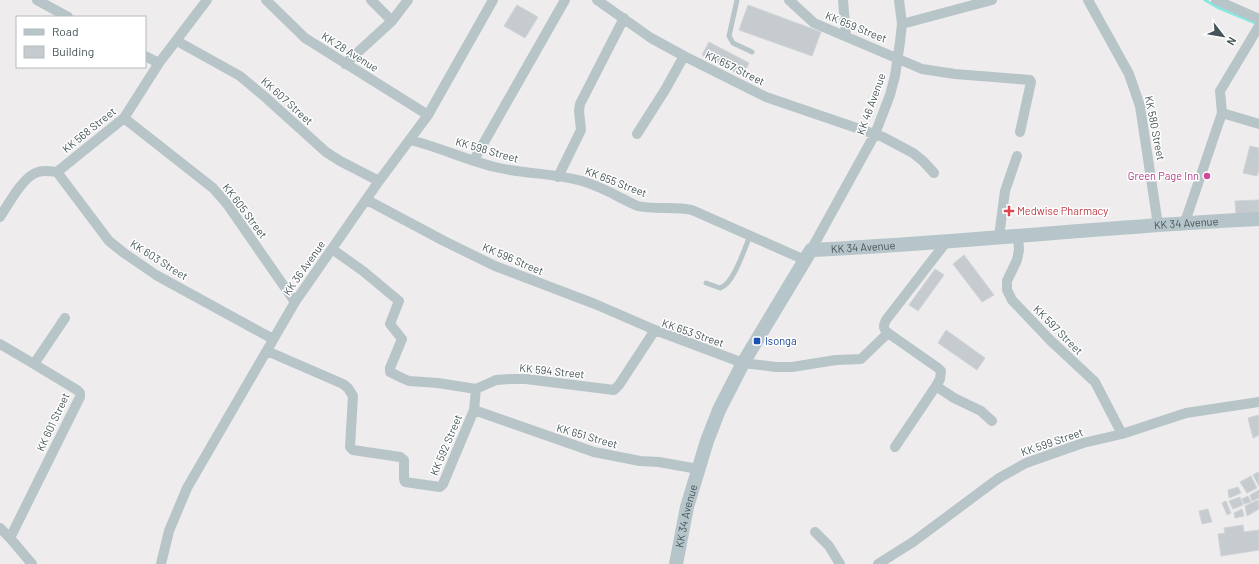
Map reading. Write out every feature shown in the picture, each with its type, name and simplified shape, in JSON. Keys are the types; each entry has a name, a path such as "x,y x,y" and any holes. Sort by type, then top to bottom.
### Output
{"main road":[{"name":"KK 34 Avenue","path":"676,564 687,506 707,441 719,410 743,363 808,255 947,241 1185,222 1259,219"}],"street":[{"path":"37,0 66,16"},
{"name":"KK 568 Street","path":"57,172 124,118 159,63 178,41 207,0"},
{"name":"KK 28 Avenue","path":"266,0 305,38 428,115"},
{"path":"371,0 392,21"},
{"path":"345,64 392,21 408,0"},
{"name":"KK 36 Avenue","path":"161,564 169,531 187,488 273,339 295,302 332,248 428,115 493,0"},
{"path":"474,160 565,0"},
{"name":"KK 657 Street","path":"597,0 651,38 684,56 766,97 875,134 913,153 934,173"},
{"name":"KK 659 Street","path":"789,0 814,23 922,69 962,75 1030,80 1031,82 1020,132"},
{"path":"844,0 846,36"},
{"name":"KK 46 Avenue","path":"808,255 875,134 890,95 895,76 902,24 899,0"},
{"path":"902,24 992,0"},
{"name":"KK 580 Street","path":"1088,0 1129,74 1140,106 1158,225"},
{"path":"1216,0 1259,19"},
{"path":"558,177 581,130 579,111 580,104 624,18"},
{"path":"1185,222 1222,113 1220,91 1257,29"},
{"name":"KK 607 Street","path":"178,41 240,76 326,152 340,161 380,180"},
{"path":"146,56 159,63"},
{"path":"637,134 665,90 684,56"},
{"path":"1222,113 1259,124"},
{"name":"KK 605 Street","path":"124,118 213,188 226,204 295,302"},
{"name":"KK 598 Street","path":"410,140 430,145 454,155 493,167 558,177"},
{"path":"999,237 1005,191 1017,156"},
{"path":"0,218 27,178 36,172 57,172"},
{"name":"KK 603 Street","path":"57,172 109,241 124,253 156,275 273,339"},
{"name":"KK 655 Street","path":"558,177 581,181 597,186 637,206 684,208 692,210 750,236 808,255"},
{"name":"KK 596 Street","path":"367,200 444,242 495,266 595,304 655,330"},
{"name":"KK 597 Street","path":"1018,236 1019,250 1017,260 1007,281 1007,290 1012,300 1050,340 1095,382 1122,434"},
{"path":"895,447 936,386 940,379 941,371 884,330 883,326 886,320 947,241"},
{"path":"332,248 399,301 390,324 402,339 390,368 390,372 409,381 438,383 476,389"},
{"path":"34,364 65,318"},
{"name":"KK 653 Street","path":"616,388 655,330 743,363 792,368 836,360 861,359 866,356 888,333"},
{"name":"KK 601 Street","path":"0,344 80,393 80,397 10,538"},
{"name":"KK 592 Street","path":"267,351 343,384 348,388 353,396 350,447 353,450 400,457 404,460 405,482 440,487 443,484 474,410 476,389"},
{"name":"KK 594 Street","path":"476,389 496,380 511,379 526,379 614,390 616,388"},
{"path":"936,386 954,398 981,411 992,421"},
{"name":"KK 599 Street","path":"878,564 913,542 999,478 1026,463 1083,443 1122,434 1186,413 1259,402"},
{"name":"KK 651 Street","path":"474,410 594,452 640,461 659,462 698,470"},
{"path":"0,528 32,564"},
{"path":"815,532 829,546 840,564"}],"lane":[{"path":"737,0 728,36 733,43 752,52"},
{"path":"706,283 720,288 724,287 735,271 750,236"}],"building":[{"path":"517,5 538,17 525,38 504,26"},
{"path":"748,5 821,32 812,56 739,30"},
{"path":"709,42 749,63 743,76 702,55"},
{"path":"1250,146 1259,148 1259,169 1257,176 1243,173"},
{"path":"1259,200 1259,214 1236,215 1235,201"},
{"path":"964,255 994,295 982,302 953,264"},
{"path":"935,269 944,275 918,311 909,305"},
{"path":"946,330 985,358 977,370 938,343"},
{"path":"1259,415 1259,435 1253,438 1248,418"},
{"path":"1258,472 1259,474 1259,486 1253,475"},
{"path":"1251,476 1257,488 1247,493 1240,482"},
{"path":"1238,487 1241,493 1229,498 1228,490"},
{"path":"1259,490 1259,498 1252,501 1250,495"},
{"path":"1248,496 1251,502 1244,504 1242,499"},
{"path":"1240,497 1243,505 1233,509 1229,501"},
{"path":"1258,500 1259,509 1247,516 1245,506"},
{"path":"1226,501 1231,513 1227,515 1222,503"},
{"path":"1208,509 1212,522 1202,524 1199,511"},
{"path":"1242,509 1244,516 1235,518 1234,513"},
{"path":"1243,525 1244,532 1259,530 1259,550 1221,556 1218,534 1225,533 1224,528"}],"waterway":[{"path":"1205,0 1217,7 1258,24"}],"place":[{"name":"Green Page Inn","path":"1207,176"},
{"name":"Medwise Pharmacy","path":"1009,211"},
{"name":"Isonga","path":"757,341"}]}
